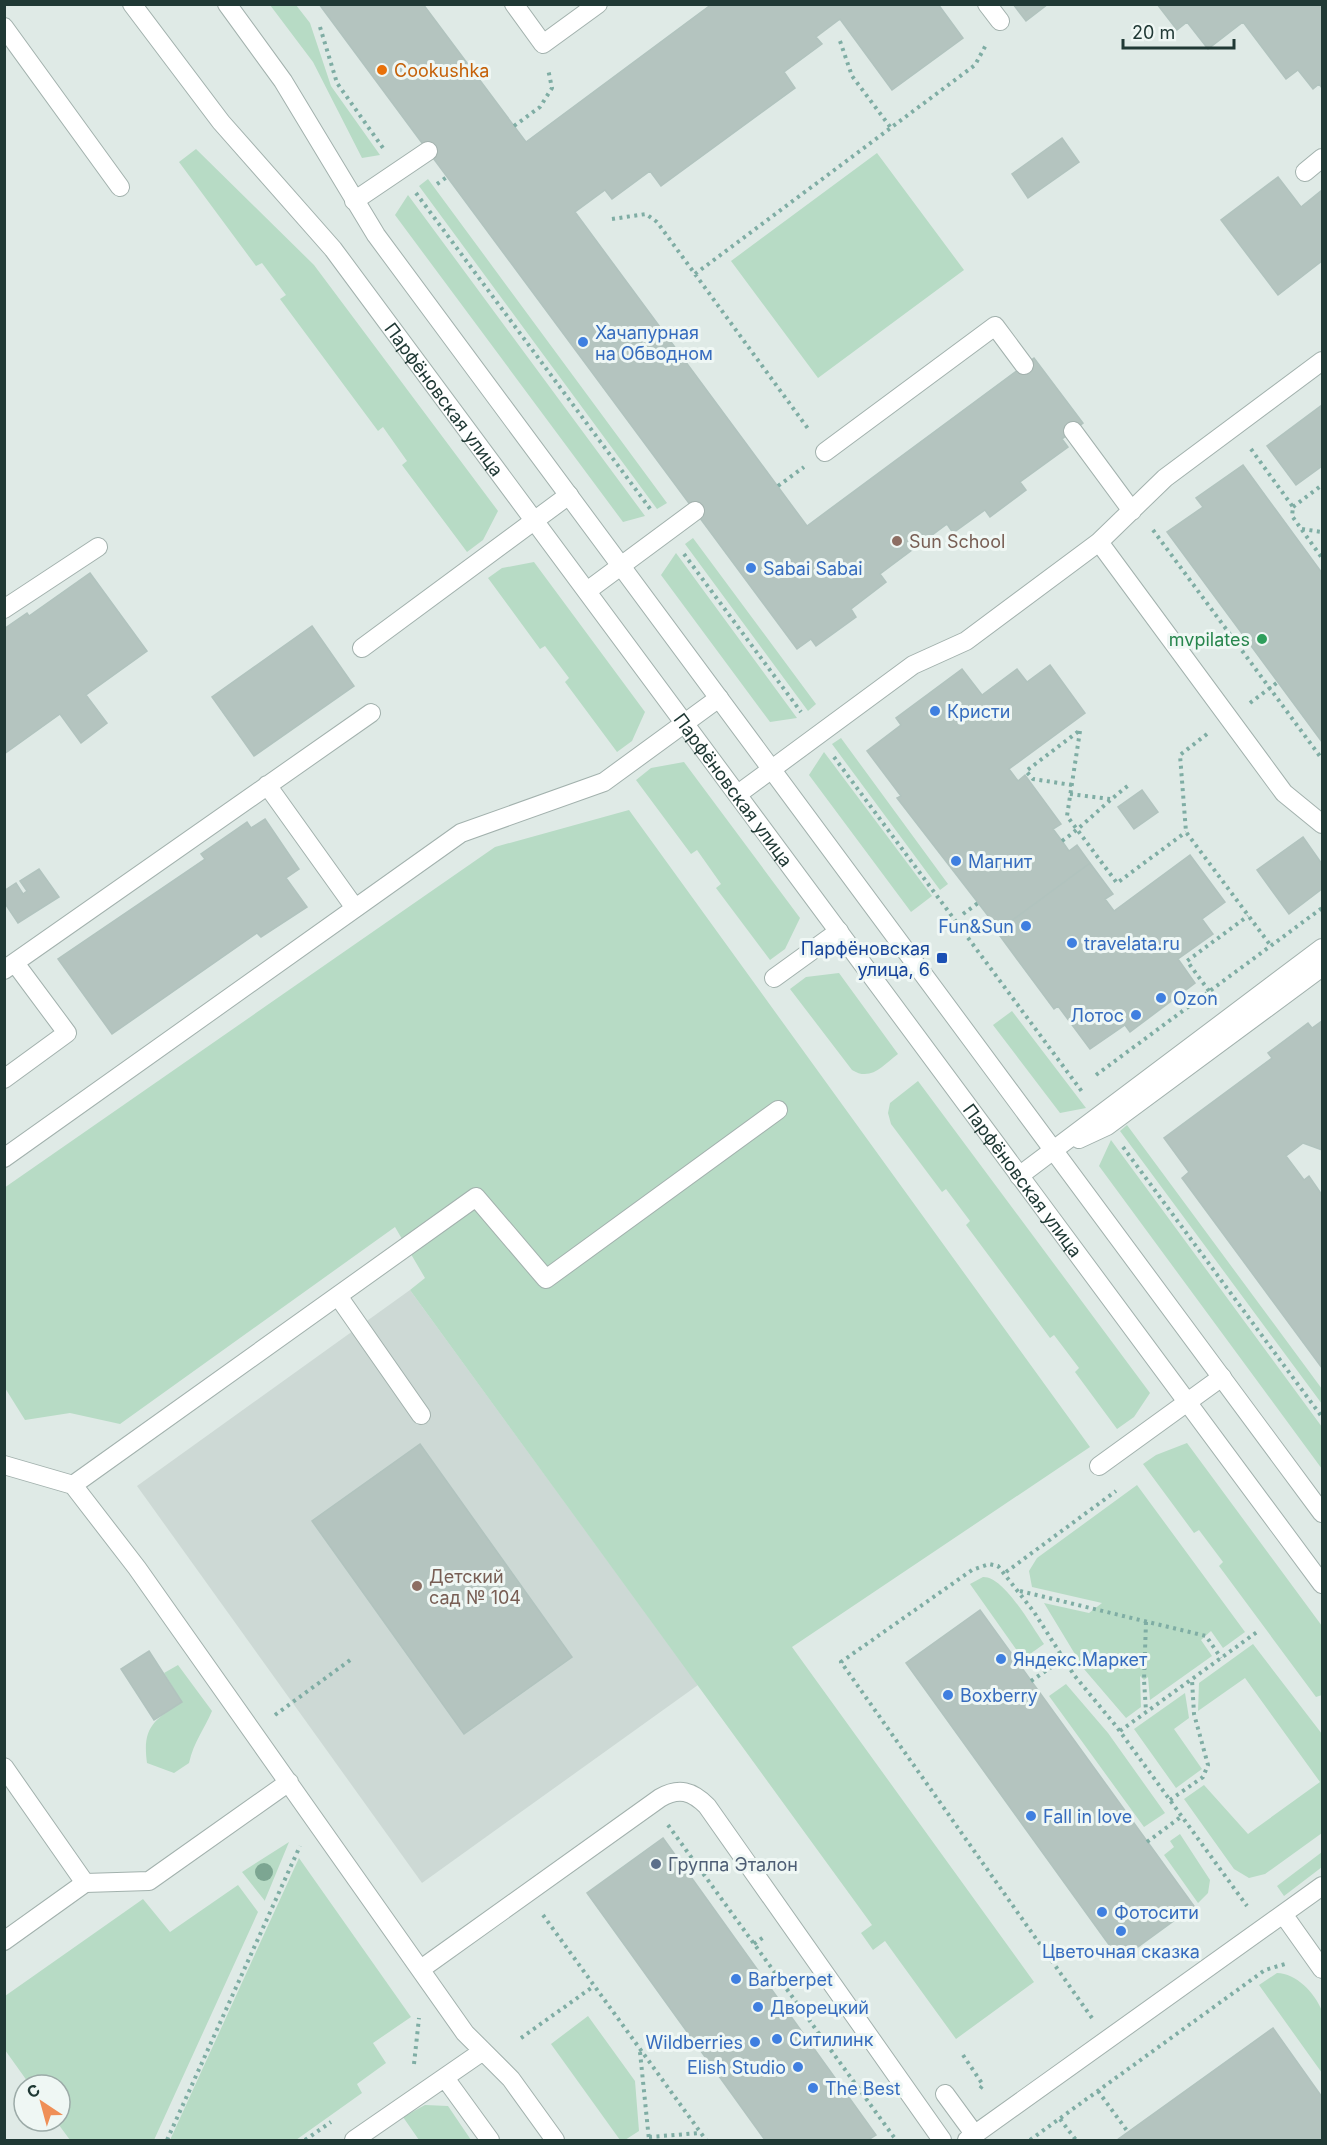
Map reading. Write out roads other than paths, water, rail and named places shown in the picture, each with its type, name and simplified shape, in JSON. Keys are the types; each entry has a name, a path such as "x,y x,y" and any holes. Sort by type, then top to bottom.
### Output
{"street":[{"name":"Парфёновская улица","path":"132,4 221,122 333,249 1323,1584"},
{"path":"227,4 284,81 354,201 568,495 1323,1513"},
{"path":"514,4 543,44 598,4"},
{"path":"987,4 1000,21"},
{"path":"4,27 120,187"},
{"path":"354,201 428,151"},
{"path":"1305,172 1323,158"},
{"path":"825,452 995,326 1024,365"},
{"path":"738,794 913,665 966,641 1099,542 1165,478 1323,362"},
{"path":"1073,431 1132,511"},
{"path":"362,648 568,495"},
{"path":"587,591 695,511"},
{"path":"1099,542 1284,793 1323,824"},
{"path":"4,609 98,547"},
{"path":"4,1158 461,833 604,782 719,698"},
{"path":"4,1079 67,1033 10,967 371,713"},
{"path":"267,785 355,908"},
{"path":"774,978 839,930"},
{"path":"1103,1120 1323,948"},
{"path":"1019,1176 1323,967"},
{"path":"73,1485 476,1197 546,1280 778,1110"},
{"path":"338,1296 421,1415"},
{"path":"1099,1466 1222,1377"},
{"path":"4,1465 73,1485 137,1568 465,2033 511,2079 555,2140"},
{"path":"4,1767 85,1883"},
{"path":"4,1941 85,1883 149,1881 289,1782"},
{"path":"421,1969 652,1804 671,1792 684,1791 696,1795 707,1806 942,2140"},
{"path":"945,2094 971,2138 1323,1886"},
{"path":"1283,1914 1323,1969"},
{"path":"354,2140 483,2051"},
{"path":"445,2078 490,2140"}],"place":[{"name":"Cookushka","path":"382,70"},
{"name":"Хачапурная на Обводном","path":"583,342"},
{"name":"Sun School","path":"897,541"},
{"name":"Sabai Sabai","path":"751,568"},
{"name":"mvpilates","path":"1262,639"},
{"name":"Кристи","path":"935,711"},
{"name":"Магнит","path":"956,861"},
{"name":"Fun&Sun","path":"1026,926"},
{"name":"travelata.ru","path":"1072,943"},
{"name":"Парфёновская улица, 6","path":"942,958"},
{"name":"Ozon","path":"1161,998"},
{"name":"Лотос","path":"1136,1015"},
{"name":"Детский сад № 104","path":"417,1586"},
{"name":"Яндекс.Маркет","path":"1001,1659"},
{"name":"Boxberry","path":"948,1695"},
{"name":"Fall in love","path":"1031,1816"},
{"name":"Группа Эталон","path":"656,1864"},
{"name":"Фотосити","path":"1102,1912"},
{"name":"Цветочная сказка","path":"1121,1931"},
{"name":"Barberpet","path":"736,1979"},
{"name":"Дворецкий","path":"758,2007"},
{"name":"Ситилинк","path":"777,2039"},
{"name":"Wildberries","path":"755,2042"},
{"name":"Elish Studio","path":"798,2067"},
{"name":"The Best","path":"813,2088"}]}
